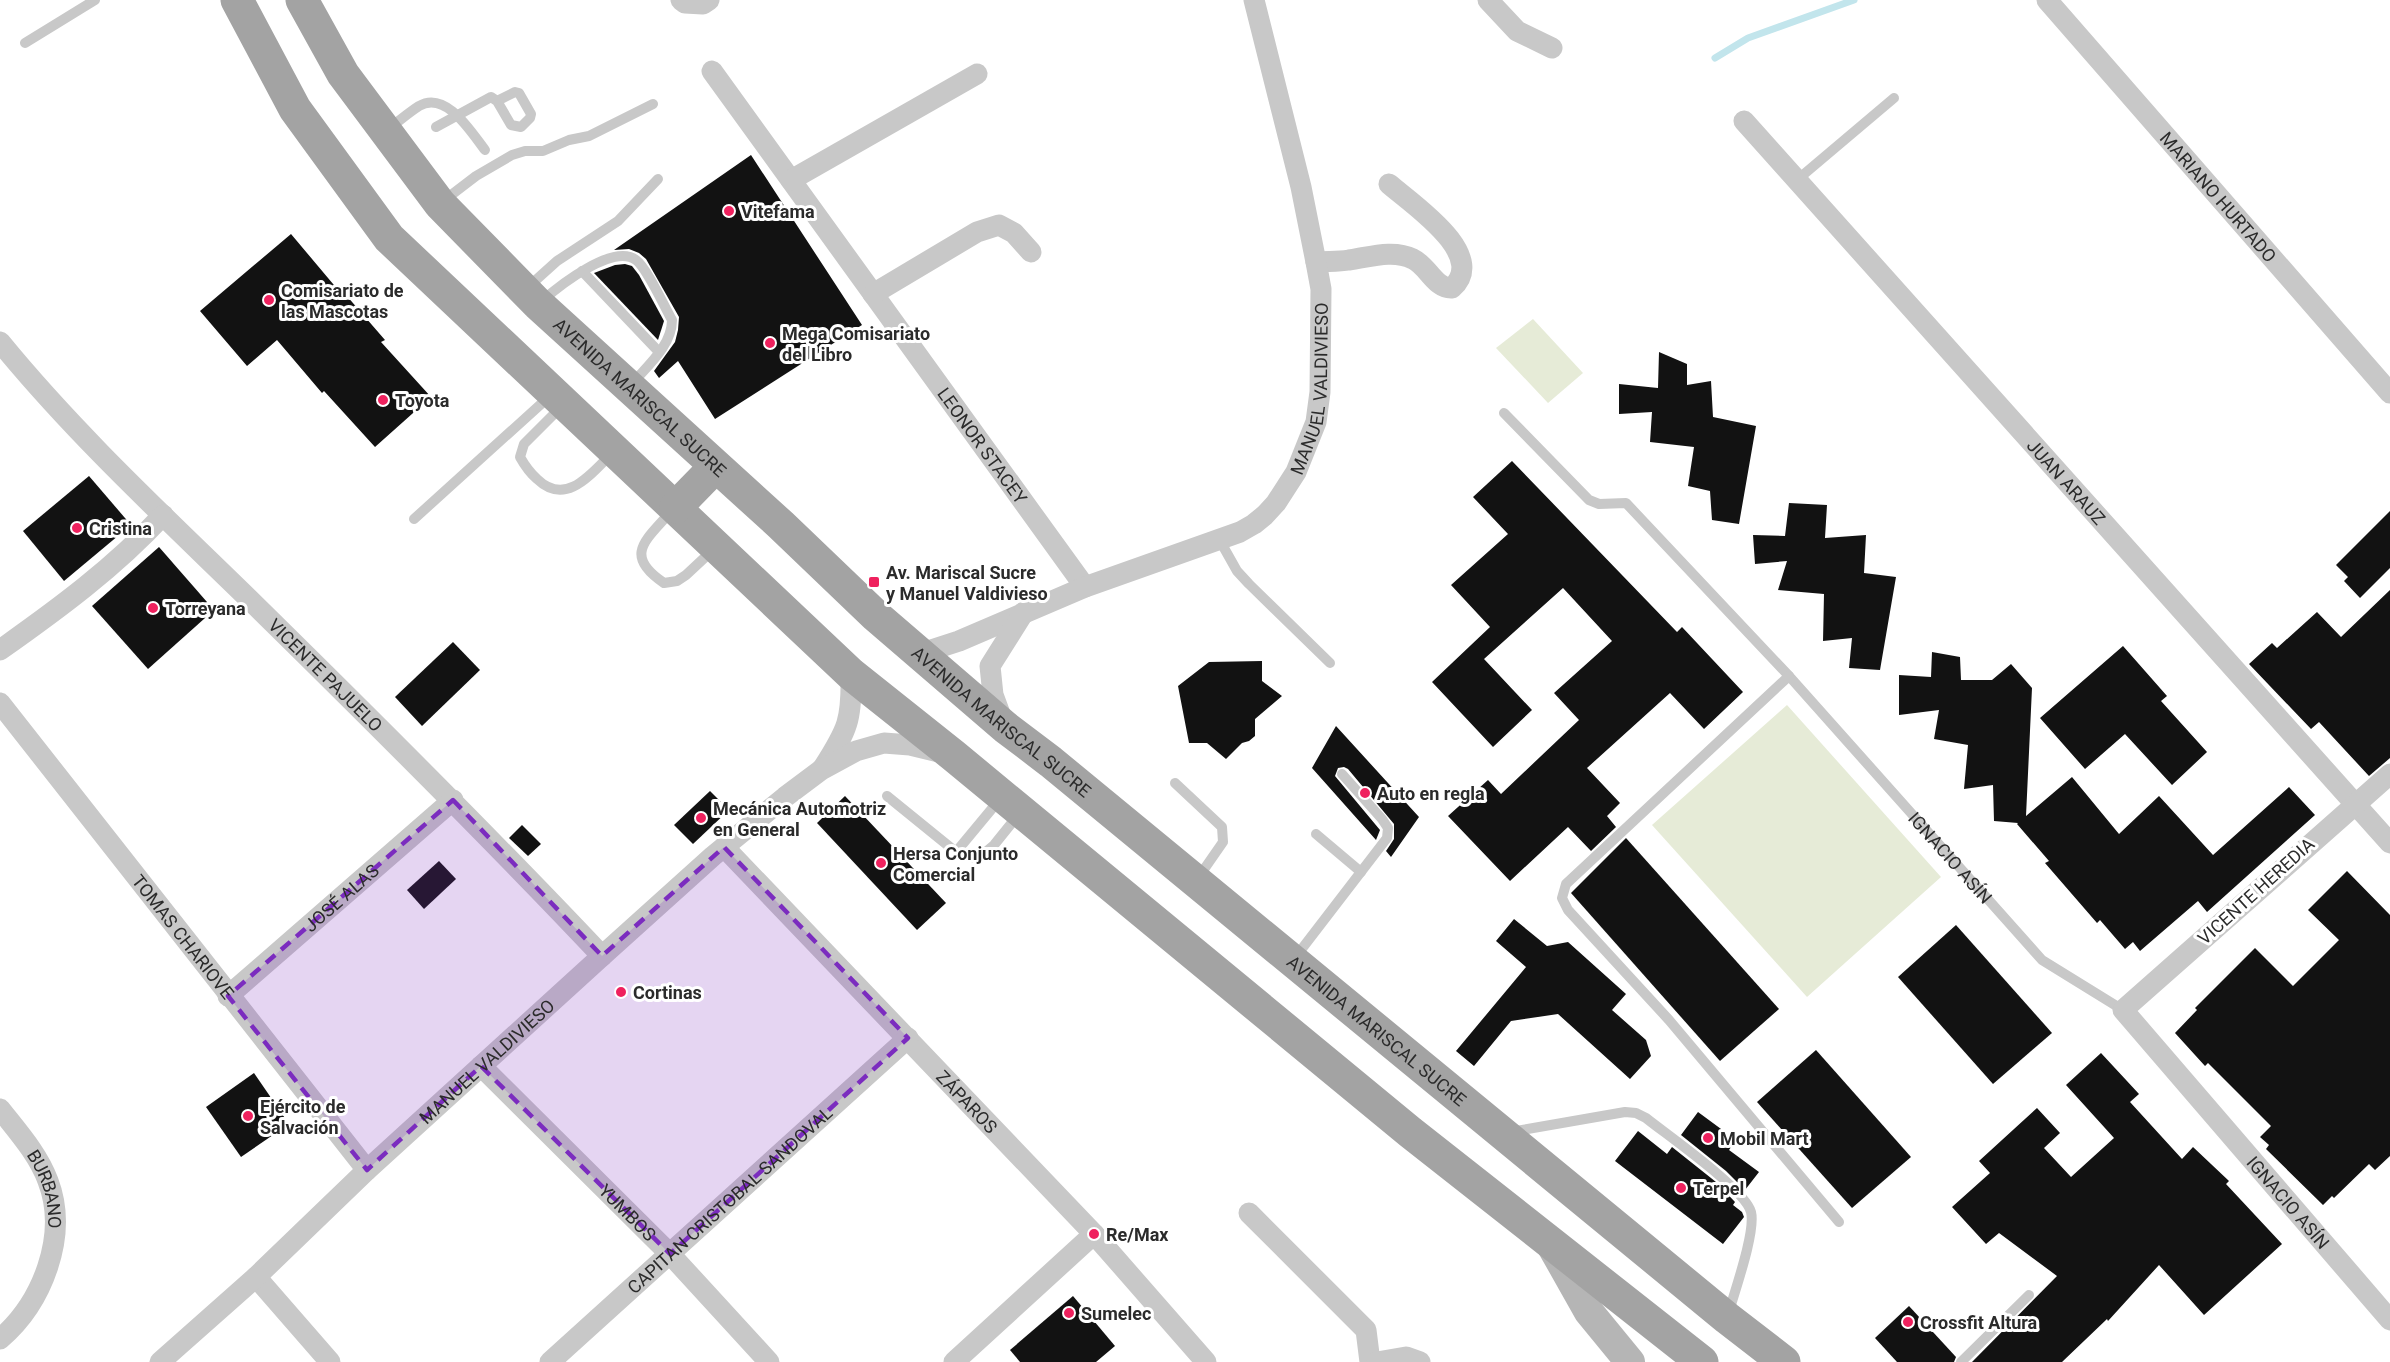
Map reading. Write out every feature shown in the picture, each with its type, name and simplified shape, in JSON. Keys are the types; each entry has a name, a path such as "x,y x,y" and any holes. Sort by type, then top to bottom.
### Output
{"main road":[{"path":"237,0 295,109 389,238 851,674 954,756 1410,1132 1702,1362"},
{"name":"AVENIDA MARISCAL SUCRE","path":"302,0 343,74 440,204 531,297 629,388 919,654 1005,727 1051,762 1727,1318 1784,1362"},
{"path":"676,507 715,467"},
{"path":"1550,1243 1589,1312 1630,1362"}],"street":[{"path":"681,0 685,3 703,4 709,0"},
{"name":"MANUEL VALDIVIESO","path":"919,654 959,641 1024,611 1085,587 1219,539 1254,524 1276,503 1296,472 1316,422 1321,369 1321,289 1300,187 1254,0"},
{"path":"1488,0 1517,31 1552,48"},
{"name":"MARIANO HURTADO","path":"2047,0 2390,393"},
{"name":"LEONOR STACEY","path":"712,71 1085,587"},
{"path":"791,180 977,74"},
{"name":"JUAN ARAUZ","path":"1744,121 2390,843"},
{"path":"1316,261 1344,261 1401,254 1415,260 1441,286 1452,288 1459,282 1463,272 1461,257 1452,242 1436,224 1389,184"},
{"path":"873,294 977,232 999,225 1014,233 1031,252"},
{"name":"VICENTE PAJUELO","path":"0,342 34,384 163,515 453,800 602,956"},
{"path":"0,650 79,594 117,561 163,515"},
{"path":"1005,727 993,694 989,669 1000,647 1024,611"},
{"name":"MANUEL VALDIVIESO","path":"821,770 843,736 851,709 851,674"},
{"name":"TOMAS CHARIOVE","path":"0,703 228,996 368,1170"},
{"name":"MANUEL VALDIVIESO","path":"160,1362 256,1277 368,1170 602,956 724,847 785,797 821,770 856,751 884,743 910,745 954,756"},
{"name":"VICENTE HEREDIA","path":"2123,1010 2390,774"},
{"name":"JOSÉ ALAS","path":"228,996 453,800"},
{"name":"ZÁPAROS","path":"724,847 1094,1234 1206,1362"},
{"name":"IGNACIO ASÍN","path":"2123,1010 2390,1320"},
{"name":"CAPITAN CRISTOBAL SANDOVAL","path":"550,1362 908,1038"},
{"name":"YUMBOS","path":"481,1066 670,1254 769,1362"},
{"name":"BURBANO","path":"0,1109 35,1153 49,1182 55,1212 52,1252 37,1294 16,1325 0,1340"},
{"path":"1249,1213 1366,1330 1370,1362"},
{"path":"954,1362 1094,1234"},
{"path":"256,1277 330,1362"},
{"path":"1377,1362 1406,1357 1420,1362"}],"lane":[{"path":"25,43 95,0"},
{"path":"436,127 487,97 497,102"},
{"path":"1797,180 1894,98"},
{"path":"386,131 420,106 430,102 444,106 457,115 485,150"},
{"path":"440,204 476,176 512,155 525,151 543,151 569,140 595,134 653,104"},
{"path":"531,297 557,261 618,221 658,179"},
{"path":"531,297 599,262 624,256 634,258 642,266 672,320 668,340 629,388"},
{"path":"582,271 659,352"},
{"path":"559,398 524,444 520,457 526,469 543,485 559,492 568,489 584,479 615,450"},
{"path":"414,519 559,398"},
{"name":"IGNACIO ASÍN","path":"1504,413 1589,500 1599,504 1626,503 1789,676 2042,960 2123,1010"},
{"path":"676,507 647,541 640,553 641,562 649,573 664,583 677,581 717,546"},
{"path":"1219,539 1237,571 1330,663"},
{"path":"1789,676 1566,884 1562,898 1568,910 1669,1020 1839,1222"},
{"path":"1292,961 1387,838 1388,828 1382,819 1342,774"},
{"path":"1175,783 1222,827 1223,842 1195,882"},
{"path":"887,796 956,852 973,858 982,855 994,845 1012,804"},
{"path":"956,852 1012,804"},
{"path":"1316,834 1361,872"},
{"path":"1502,1133 1625,1112 1636,1113 1646,1118 1731,1186 1746,1201 1751,1213 1747,1245 1727,1318"},
{"path":"1961,1362 2029,1296"}],"highlighted area":[{"path":"453,800 602,956 724,847 908,1038 670,1254 481,1066 367,1170 228,996"}],"green space":[{"path":"1533,319 1583,373 1548,403 1496,348"},
{"path":"1787,705 1941,877 1807,997 1652,825"}],"building":[{"name":"Vitefama","path":"751,155 862,325 715,419 678,361 659,378 654,371 675,342 679,317 646,259 629,249 614,250"},
{"path":"291,234 344,297 346,295 385,340 381,342 431,397 375,447 324,391 322,393 277,340 247,366 200,311"},
{"path":"615,265 632,266 639,275 664,321 658,340 594,273"},
{"path":"1659,352 1687,364 1687,385 1711,381 1713,417 1756,426 1739,524 1712,520 1710,491 1688,486 1694,447 1650,442 1652,412 1619,414 1619,384 1658,388"},
{"path":"1512,461 1677,632 1682,627 1743,692 1704,729 1670,693 1587,768 1620,803 1607,816 1616,827 1591,851 1568,827 1510,881 1448,816 1488,780 1501,794 1579,720 1554,693 1612,641 1563,588 1484,659 1532,710 1493,747 1432,682 1490,627 1451,585 1508,534 1473,497"},
{"name":"Cristina","path":"89,476 131,525 64,581 23,531"},
{"path":"1789,503 1827,505 1825,538 1866,535 1864,573 1896,577 1880,670 1849,668 1852,638 1823,641 1824,594 1778,590 1787,561 1755,564 1753,535 1785,536"},
{"path":"2390,511 2390,568 2360,598 2344,581 2348,577 2336,565"},
{"name":"Torreyana","path":"159,547 214,610 148,669 92,606"},
{"path":"2390,590 2390,758 2369,776 2319,722 2311,729 2249,664 2272,643 2277,648 2317,612 2341,637"},
{"path":"453,642 480,670 422,726 395,697"},
{"path":"2123,646 2167,696 2161,701 2207,752 2172,785 2125,734 2085,769 2040,718"},
{"path":"1932,652 1960,657 1961,680 1992,680 2011,664 2032,688 2026,816 2072,777 2119,834 2159,796 2213,855 2289,787 2315,815 2207,912 2198,901 2140,951 2133,942 2125,949 2100,920 2097,923 2045,863 2049,861 2018,823 1994,821 1993,785 1964,789 1968,745 1934,739 1939,710 1899,715 1899,675 1931,677"},
{"path":"1262,661 1262,681 1282,696 1255,719 1255,736 1242,743 1226,759 1207,743 1189,743 1178,686 1209,662"},
{"name":"Auto en regla","path":"1336,726 1419,817 1391,857 1386,851 1394,839 1394,824 1348,769 1338,768 1335,776 1380,830 1376,840 1312,768"},
{"name":"Mecánica Automotriz en General","path":"710,791 729,810 693,844 674,825"},
{"name":"Hersa Conjunto Comercial","path":"845,796 946,903 917,930 817,823"},
{"path":"522,825 541,844 528,856 509,838"},
{"path":"1626,838 1779,1009 1720,1061 1571,893"},
{"path":"439,861 456,879 424,909 407,890"},
{"path":"2347,871 2390,915 2390,1156 2375,1170 2369,1164 2334,1198 2332,1196 2323,1205 2266,1149 2269,1145 2260,1137 2271,1126 2208,1063 2205,1066 2175,1033 2197,1010 2195,1008 2255,948 2293,986 2339,940 2308,910"},
{"path":"1514,919 1547,946 1568,942 1626,994 1612,1010 1646,1040 1651,1056 1630,1079 1558,1014 1511,1021 1474,1066 1456,1051 1526,967 1496,941"},
{"path":"1956,925 2052,1033 1993,1084 1898,977"},
{"path":"1816,1050 1911,1157 1852,1208 1757,1102"},
{"path":"2101,1053 2139,1094 2130,1102 2182,1159 2193,1147 2229,1181 2226,1184 2282,1244 2204,1315 2159,1265 2108,1321 2107,1319 2062,1362 1972,1362 2057,1276 1999,1233 1986,1244 1952,1207 1990,1173 1979,1161 2037,1108 2060,1133 2044,1148 2071,1177 2114,1138 2066,1085"},
{"name":"Ejército de Salvación","path":"254,1073 289,1124 241,1157 206,1107"},
{"name":"Mobil Mart","path":"1698,1112 1736,1140 1729,1150 1759,1172 1745,1190 1726,1171 1681,1135"},
{"name":"Terpel","path":"1638,1131 1667,1154 1672,1147 1716,1182 1735,1202 1733,1205 1742,1212 1744,1217 1723,1244 1615,1161"},
{"path":"1073,1296 1115,1346 1096,1362 1020,1362 1010,1350"},
{"name":"Crossfit Altura","path":"1909,1306 1956,1357 1954,1362 1897,1362 1875,1338"}],"waterway":[{"path":"1715,58 1748,38 1854,0"}],"place":[{"name":"Vitefama","path":"729,211"},
{"name":"Comisariato de las Mascotas","path":"269,300"},
{"name":"Mega Comisariato del Libro","path":"770,343"},
{"name":"Toyota","path":"383,400"},
{"name":"Cristina","path":"77,528"},
{"name":"Av. Mariscal Sucre y Manuel Valdivieso","path":"874,582"},
{"name":"Torreyana","path":"153,608"},
{"name":"Auto en regla","path":"1365,793"},
{"name":"Mecánica Automotriz en General","path":"701,818"},
{"name":"Hersa Conjunto Comercial","path":"881,863"},
{"name":"Cortinas","path":"621,992"},
{"name":"Ejército de Salvación","path":"248,1116"},
{"name":"Mobil Mart","path":"1708,1138"},
{"name":"Terpel","path":"1681,1188"},
{"name":"Re/Max","path":"1094,1234"},
{"name":"Sumelec","path":"1069,1313"},
{"name":"Crossfit Altura","path":"1908,1322"}]}
